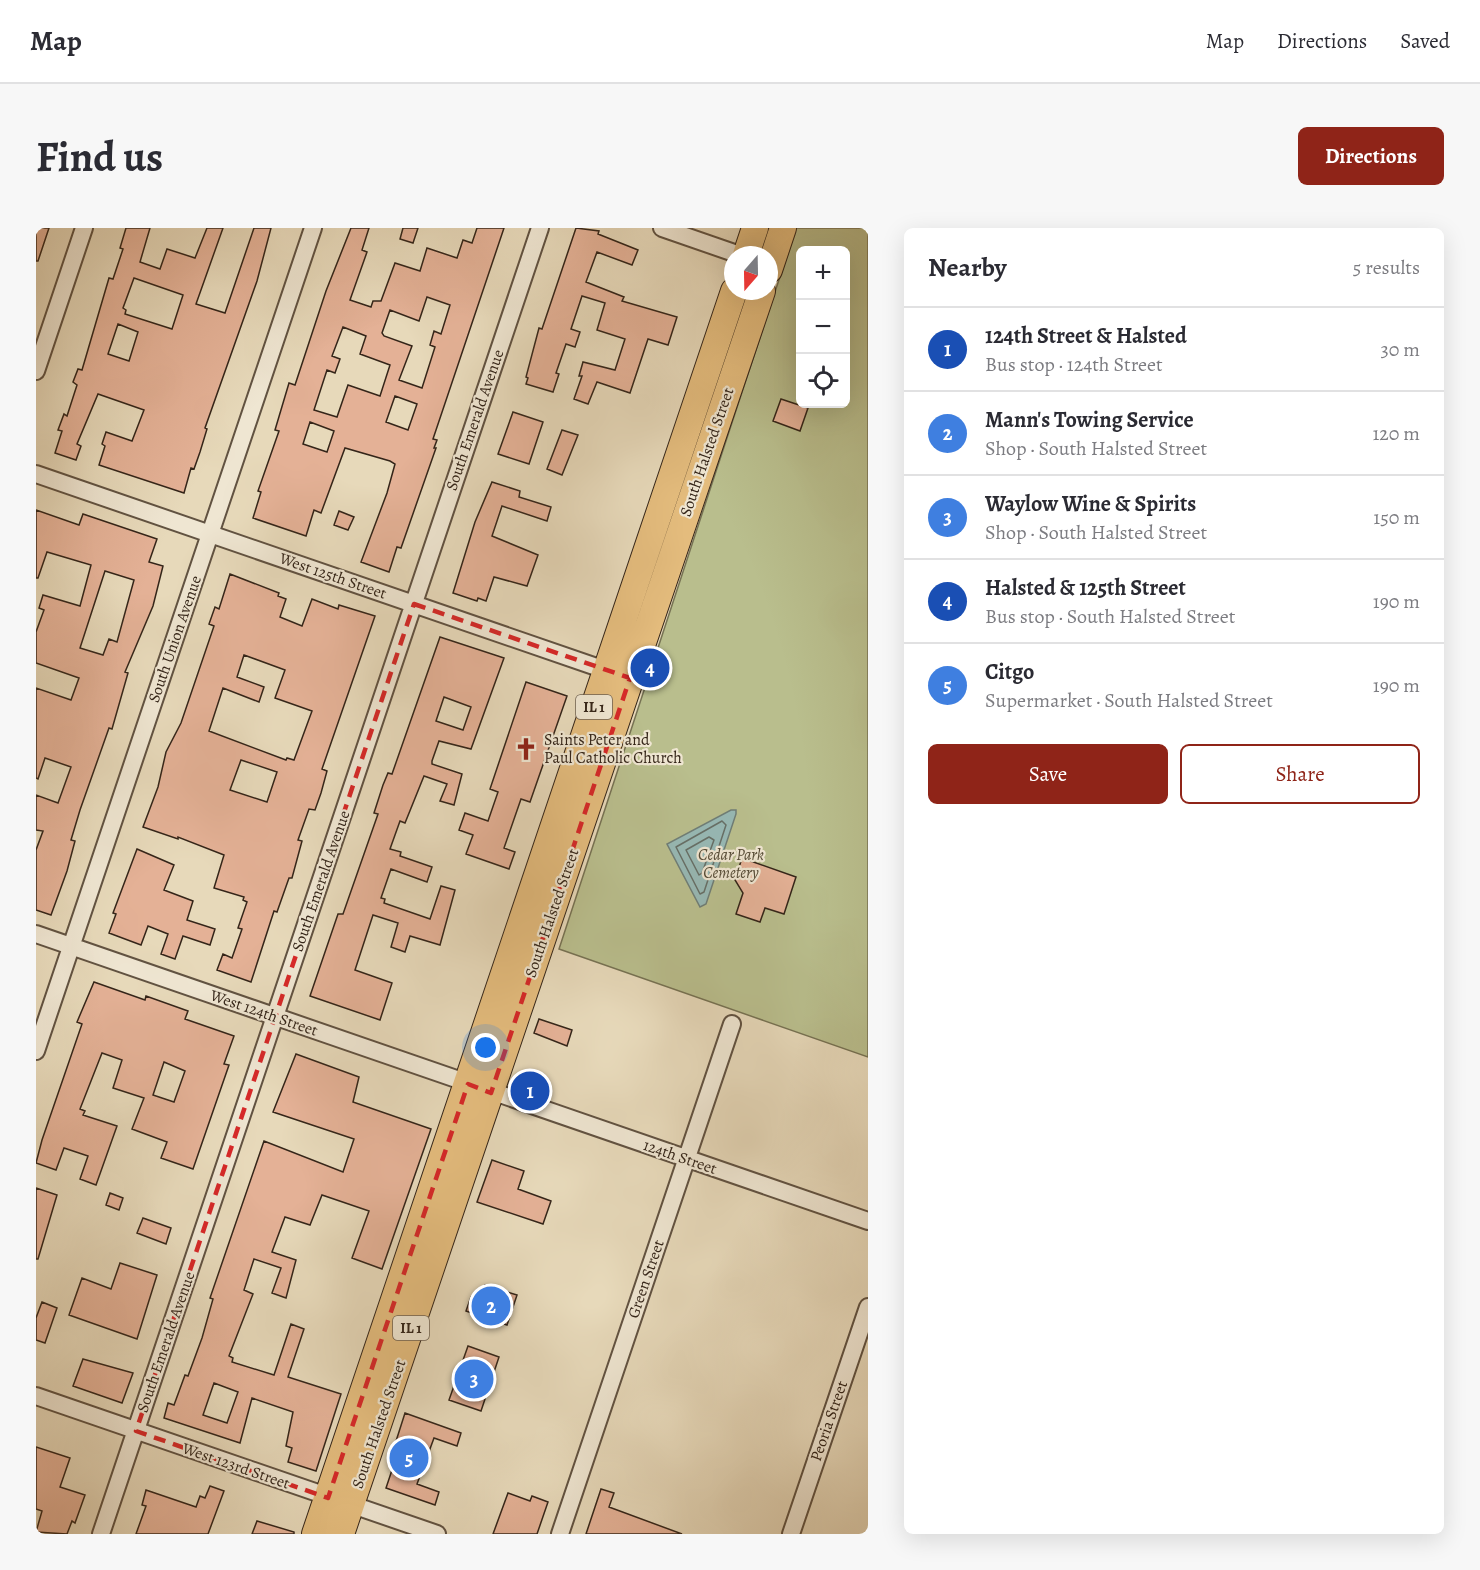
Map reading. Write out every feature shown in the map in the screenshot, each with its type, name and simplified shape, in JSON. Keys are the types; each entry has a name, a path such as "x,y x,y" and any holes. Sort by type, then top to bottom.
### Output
{"main road":[{"path":"749,246 755,228"},
{"path":"777,246 783,228"},
{"name":"South Halsted Street","path":"315,1534 339,1502 491,1093 731,300"},
{"name":"South Halsted Street","path":"341,1534 339,1502 468,1084 618,674 759,300"}],"street":[{"path":"36,371 84,228"},
{"name":"South Union Avenue","path":"36,1051 313,228"},
{"name":"South Emerald Avenue","path":"101,1534 540,228"},
{"path":"662,228 724,249"},
{"name":"West 125th Street","path":"36,474 618,674"},
{"name":"West 124th Street","path":"36,934 491,1093"},
{"name":"Green Street","path":"560,1534 732,1024"},
{"name":"124th Street","path":"491,1093 868,1221"},
{"name":"Peoria Street","path":"790,1534 868,1307"},
{"name":"West 123rd Street","path":"36,1396 436,1534"}],"highlighted area":[{"path":"414,604 630,678 491,1093 468,1084 328,1498 136,1431"}],"green space":[{"name":"Cedar Park Cemetery","path":"796,228 868,228 868,1057 559,949 772,300 778,300 778,283"}],"water":[{"path":"731,810 736,810 736,814 706,904 700,907 667,844"}],"building":[{"path":"36,228 49,228 38,261 36,261"},
{"path":"126,228 150,228 140,262 160,269 167,249 195,258 207,228 223,228 196,304 225,313 254,228 271,228 257,281 184,493 99,465 105,446 102,444 106,432 132,441 144,410 98,394 77,444 81,446 76,460 55,453 62,431 58,430 64,414 67,416 77,385 73,382 78,369 82,370 109,278 113,279 123,249 120,248","holes":["134,278 183,295 172,329 125,314 126,310 123,308","118,324 138,332 129,361 108,354"]},
{"path":"351,228 369,228 362,250 367,252 350,300 371,307 373,301 381,301 395,263 420,271 427,248 457,258 463,240 472,243 477,228 504,228 433,439 437,440 434,448 436,448 401,548 397,547 389,572 361,562 387,493 395,464 390,461 345,448 321,513 314,510 306,536 253,518 261,492 258,491 279,431 275,430 289,383 295,385 326,291","holes":["427,297 450,305 441,334 434,331 430,345 435,347 422,388 399,380 412,346 384,336 382,333 390,310 419,321","343,327 366,336 360,354 390,365 380,396 348,385 337,417 314,410 327,370 335,373 340,359 332,356","395,396 417,404 408,430 386,422","310,422 334,431 327,452 303,444"]},
{"path":"403,228 418,228 413,243 400,239"},
{"path":"576,228 599,231 598,234 638,250 632,265 597,252 586,282 624,297 622,301 677,317 668,345 648,339 630,393 597,382 588,404 574,399 582,376 579,376 583,362 615,370 625,339 597,330 605,303 582,296 571,329 580,332 575,347 566,344 556,373 559,374 553,392 526,384 539,328 542,329"},
{"path":"781,399 796,404 796,408 808,408 800,431 773,421"},
{"path":"513,412 543,422 529,464 498,454"},
{"path":"562,430 578,435 562,475 547,469"},
{"path":"492,482 520,491 519,497 551,507 547,521 502,506 492,536 538,555 527,586 494,577 486,601 478,598 477,601 453,593 475,522"},
{"path":"36,510 79,525 83,514 157,539 149,562 163,566 153,606 125,672 128,673 112,729 109,728 80,810 71,840 75,841 67,871 51,915 36,910 36,850 43,831 36,830 36,795 58,803 71,767 45,758 38,779 36,778 36,688 71,700 79,678 36,663 36,632 44,610 39,608 43,595 80,606 91,565 47,552 38,578 36,578","holes":["105,571 134,580 117,642 109,639 103,655 80,648"]},
{"path":"339,511 354,517 348,530 334,525"},
{"path":"230,574 279,593 278,596 286,599 280,617 302,626 312,599 338,609 339,605 375,616 322,769 327,771 321,793 315,810 309,809 298,840 302,841 292,878 289,878 277,912 274,911 251,982 217,970 223,954 232,958 242,929 238,928 247,902 243,900 244,897 214,888 224,855 178,837 178,839 143,827 158,787 166,752 181,723 214,626 209,624 215,607 219,609","holes":["244,655 285,670 275,698 312,711 294,760 287,758 286,760 209,731 223,688 259,702 264,687 237,677","241,760 277,772 267,802 230,790"]},
{"path":"440,637 504,658 471,749 439,741 432,761 432,764 462,774 454,805 440,801 447,784 424,776 405,823 400,821 390,849 401,852 400,856 432,867 427,882 391,869 381,898 385,899 384,903 430,919 441,886 455,890 440,945 410,936 405,952 391,947 398,923 373,915 355,970 392,983 380,1020 310,996 338,914 343,914 378,814 374,813 383,785 388,773 392,774","holes":["444,697 471,707 463,730 436,721"]},
{"name":"Saints Peter and Paul Catholic Church","path":"526,682 567,696 530,802 521,799 504,848 515,852 509,869 466,854 473,835 459,830 465,813 488,821 498,792 490,789"},
{"path":"137,849 174,865 164,890 193,901 187,920 215,929 210,945 183,936 175,959 161,954 168,934 148,926 141,945 109,933 116,914 113,913"},
{"path":"742,858 796,877 784,914 765,908 760,922 736,914 743,893 735,880"},
{"path":"94,982 145,1000 146,996 188,1011 185,1019 234,1036 224,1064 229,1065 193,1169 161,1158 167,1142 132,1129 144,1098 113,1088 122,1060 102,1053 80,1109 85,1111 83,1115 117,1126 96,1185 80,1179 88,1156 64,1148 56,1170 36,1163 82,1024 77,1022","holes":["164,1062 185,1071 174,1102 153,1095"]},
{"path":"539,1019 572,1030 567,1046 534,1033"},
{"path":"296,1054 359,1077 353,1102 431,1129 382,1269 352,1258 369,1211 322,1195 310,1225 285,1217 272,1252 296,1260 286,1298 272,1293 281,1268 254,1259 244,1290 253,1294 229,1356 233,1358 232,1362 274,1375 291,1324 304,1329 288,1377 341,1394 316,1471 288,1462 292,1448 286,1446 293,1412 252,1398 240,1443 164,1418 168,1403 174,1405 185,1375 188,1376 202,1338 213,1299 210,1298 264,1141 343,1172 354,1139 273,1112","holes":["214,1383 238,1392 227,1423 203,1415"]},
{"path":"492,1160 524,1171 518,1189 551,1201 543,1224 477,1202"},
{"path":"36,1188 57,1195 38,1259 36,1259"},
{"path":"110,1193 123,1198 119,1210 106,1205"},
{"path":"143,1218 171,1228 166,1244 137,1233"},
{"path":"120,1263 157,1275 137,1339 69,1315 82,1278 111,1289"},
{"path":"485,1285 517,1295 507,1325 466,1311 471,1297 480,1300"},
{"path":"42,1302 57,1308 45,1343 36,1340 36,1318"},
{"path":"468,1346 499,1357 481,1411 449,1400"},
{"path":"83,1359 133,1373 122,1403 73,1386"},
{"path":"405,1413 461,1433 457,1446 434,1438 417,1484 439,1492 435,1505 386,1488 395,1461 390,1460"},
{"path":"36,1447 70,1458 60,1487 85,1495 75,1523 72,1521 67,1534 36,1532 42,1511 36,1509"},
{"path":"210,1486 224,1491 208,1534 136,1534 146,1506 142,1505 146,1490 196,1507 200,1496 205,1498"},
{"path":"601,1489 614,1493 609,1507 682,1534 586,1534"},
{"path":"508,1493 530,1501 532,1496 548,1502 537,1534 493,1534"},
{"path":"257,1521 294,1532 294,1534 252,1534"}],"place":[{"name":"Halsted & 125th Street","path":"650,668"},
{"name":"Saints Peter and Paul Catholic Church","path":"526,749"},
{"name":"124th Street & Halsted","path":"530,1091"},
{"name":"Mann's Towing Service","path":"491,1306"},
{"name":"Waylow Wine & Spirits","path":"474,1379"},
{"name":"Citgo","path":"409,1458"}]}
